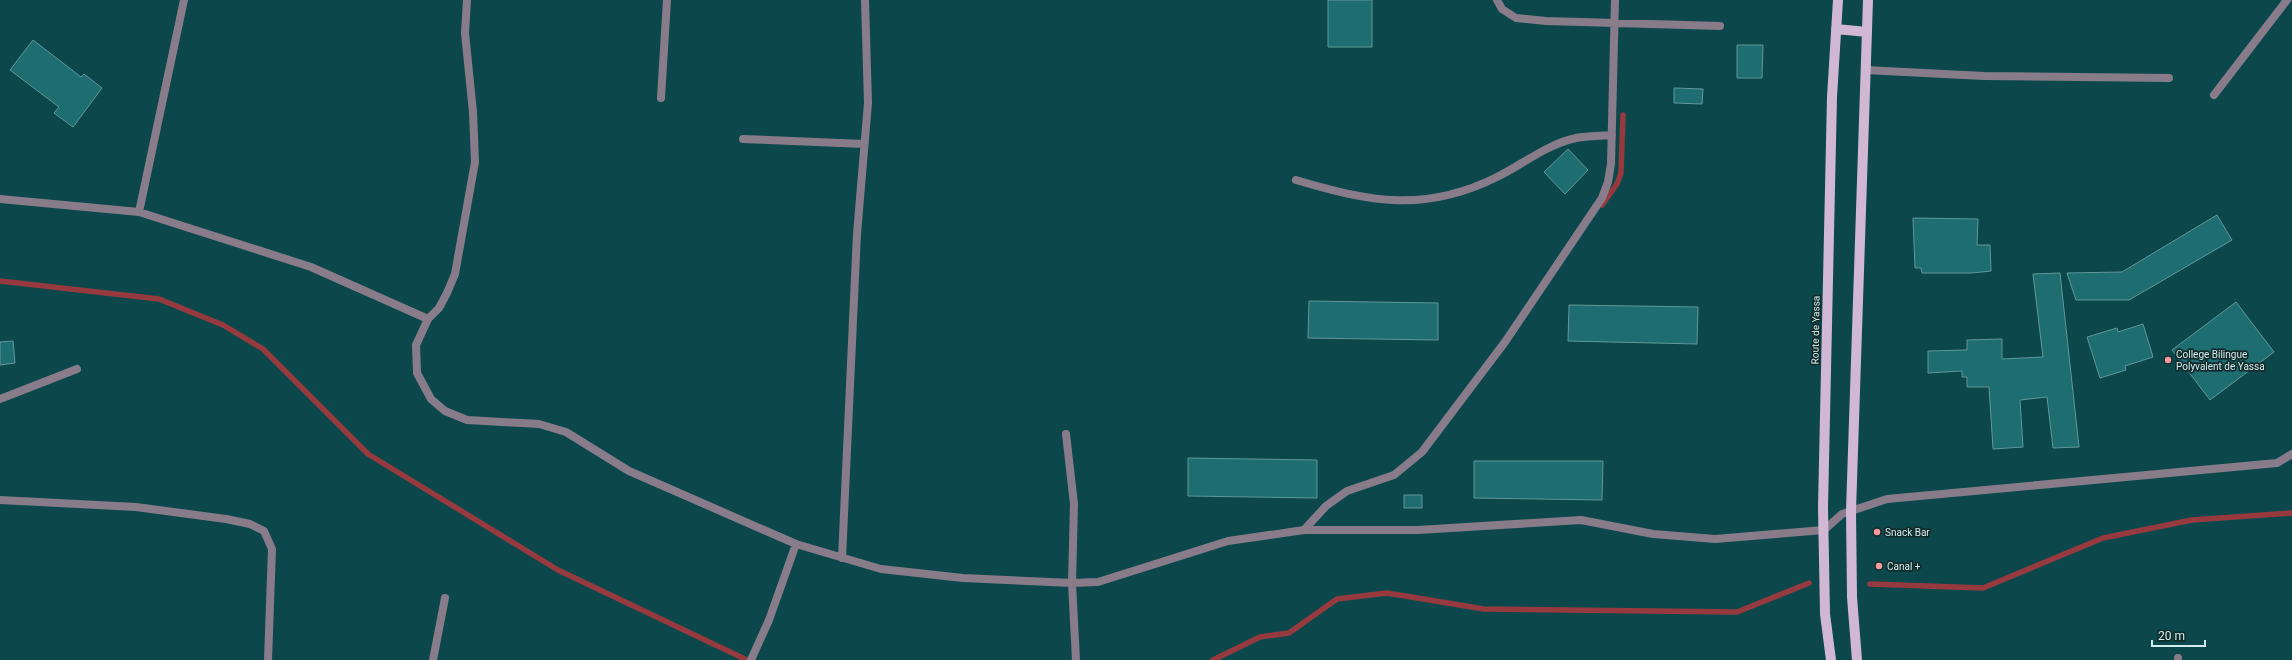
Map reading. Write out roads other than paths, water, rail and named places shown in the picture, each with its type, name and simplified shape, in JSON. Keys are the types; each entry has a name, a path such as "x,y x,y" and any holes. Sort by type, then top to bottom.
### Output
{"main road":[{"name":"Route de Yassa","path":"1831,660 1825,614 1824,530 1832,105 1838,0"},
{"path":"1857,660 1852,597 1851,511 1868,0"},
{"path":"1836,29 1867,32"}],"street":[{"path":"139,212 184,0"},
{"path":"468,0 465,33 473,112 475,162 454,274 441,303 428,319 416,345 417,374 431,400 445,411 467,420 539,424 566,432 629,471 796,544 881,568 963,578 1072,583 1098,582 1228,541 1304,530 1418,530 1581,520 1653,534 1715,539 1824,530 1833,521 1851,511 1887,499 2277,463 2292,454"},
{"path":"661,98 667,0"},
{"path":"842,558 856,234 868,103 865,0"},
{"path":"1497,0 1502,9 1516,18 1614,24 1720,26"},
{"path":"1304,530 1326,506 1347,491 1394,475 1422,452 1505,342 1602,198 1610,170 1615,0"},
{"path":"2214,95 2287,0"},
{"path":"1865,70 1984,76 2169,78"},
{"path":"1296,180 1348,196 1389,201 1418,201 1450,195 1496,178 1548,149 1575,138 1612,135"},
{"path":"742,139 864,144"},
{"path":"0,199 139,212 312,267 428,319"},
{"path":"0,399 77,369"},
{"path":"1066,434 1074,504 1072,583 1076,660"},
{"path":"0,500 136,507 226,519 250,524 264,531 272,549 268,660"},
{"path":"751,660 769,620 796,544"},
{"path":"433,660 445,598"}],"waterway":[{"path":"1602,205 1617,184 1621,173 1623,115"},
{"path":"0,281 159,299 223,325 263,349 368,454 558,570 747,660"},
{"path":"1870,584 1983,588 2103,538 2192,520 2292,513"},
{"path":"1213,660 1260,637 1289,633 1337,599 1387,593 1484,609 1737,612 1809,583"}],"place":[{"name":"College Bilingue Polyvalent de Yassa","path":"2168,360"},
{"name":"Snack Bar","path":"1877,532"},
{"name":"Canal +","path":"1879,566"}]}
